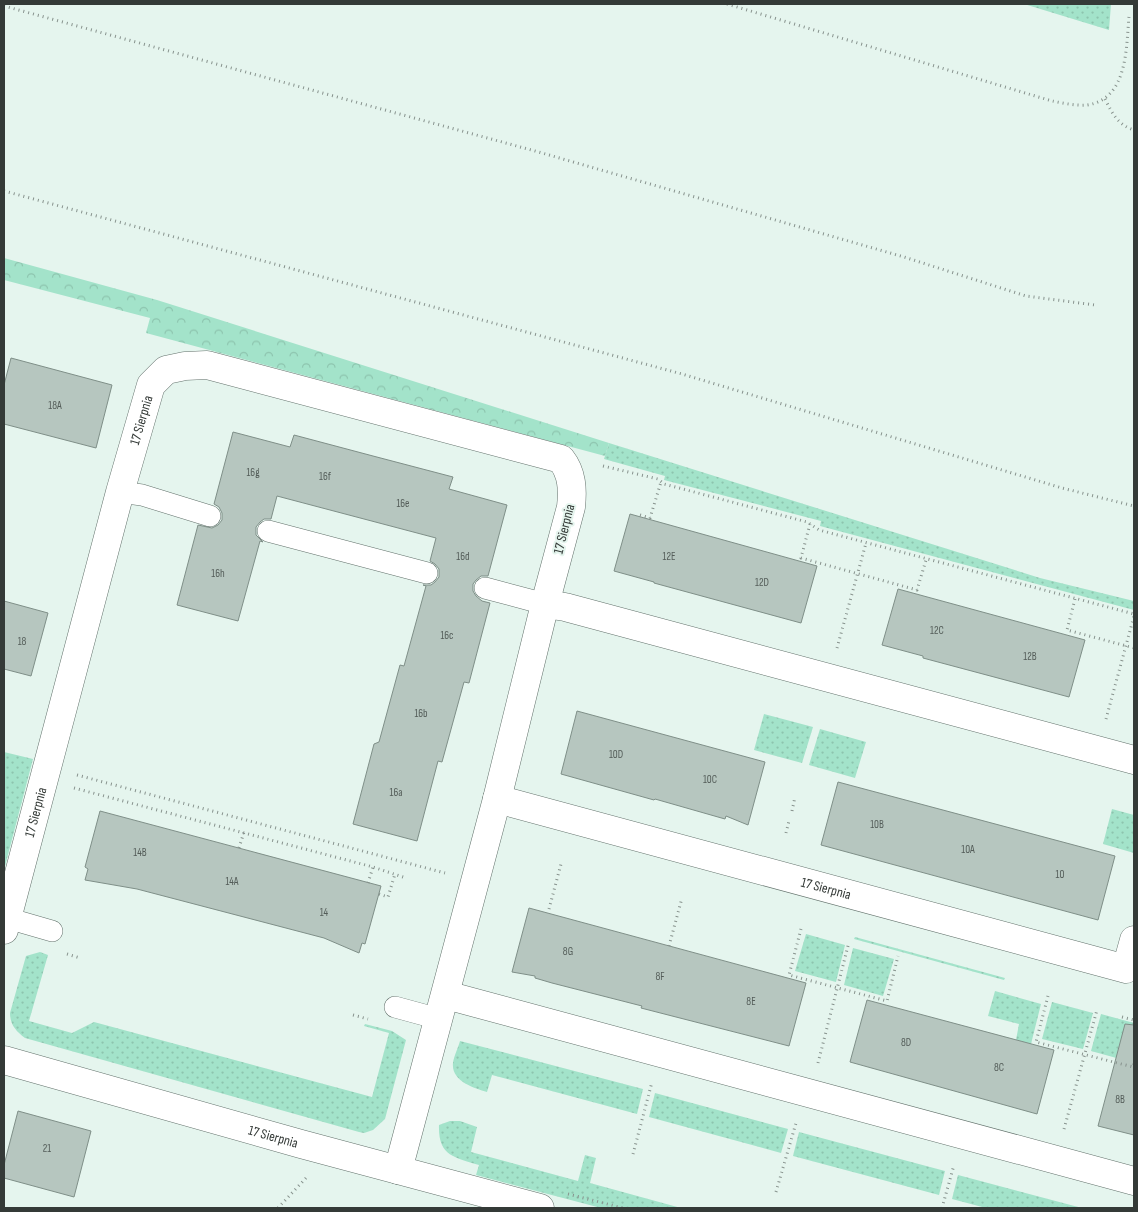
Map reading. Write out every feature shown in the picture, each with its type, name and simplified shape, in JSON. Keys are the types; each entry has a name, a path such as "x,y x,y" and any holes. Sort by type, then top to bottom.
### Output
{"street":[{"name":"17 Sierpnia","path":"5,924 120,492 151,385 166,370 185,366 206,365 216,367 560,459 568,468 571,480 571,507 545,604 498,799 398,1170"},
{"path":"545,604 565,607 1134,760"},
{"name":"17 Sierpnia","path":"498,799 1126,969 1134,940"},
{"path":"442,1007 1134,1181"},
{"name":"17 Sierpnia","path":"4,1060 540,1208"}],"lane":[{"path":"120,492 142,495 210,516"},
{"path":"268,531 427,573"},
{"path":"485,588 545,604"},
{"path":"5,924 52,931"},
{"path":"395,1007 442,1007"}],"path":[{"path":"727,4 1052,101 1087,105 1105,99 1117,85 1124,64 1129,17"},
{"path":"4,6 535,151 904,257 1026,296 1095,306"},
{"path":"1105,99 1114,118 1134,130"},
{"path":"4,191 682,374 1062,488 1134,506"},
{"path":"603,466 658,479 664,484 808,522 819,530 1134,615 1109,708"},
{"path":"640,515 650,518 661,482"},
{"path":"810,524 801,558 917,590 926,560"},
{"path":"840,634 866,543"},
{"path":"1075,599 1067,630 1134,648"},
{"path":"69,773 446,873"},
{"path":"66,786 244,832 373,867 406,878"},
{"path":"792,811 795,797"},
{"path":"786,833 789,821"},
{"path":"239,848 244,832"},
{"path":"548,909 561,864"},
{"path":"368,883 373,867"},
{"path":"379,894 388,897 395,874"},
{"path":"670,946 682,898"},
{"path":"801,929 789,974 838,988 887,1001 898,956"},
{"path":"821,1050 849,942"},
{"path":"66,954 80,958"},
{"path":"1048,996 1036,1042 1133,1067 1134,1064"},
{"path":"1067,1120 1097,1010"},
{"path":"353,1015 371,1020"},
{"path":"1122,1017 1134,1020"},
{"path":"633,1154 654,1075"},
{"path":"776,1192 798,1115"},
{"path":"942,1208 956,1156"},
{"path":"278,1208 310,1174"}],"green space":[{"path":"1024,4 1111,4 1109,30"},
{"path":"4,258 157,300 609,443 605,456 146,333 150,318 4,280"},
{"path":"609,443 1040,578 1134,601 1134,610 820,526 821,521 664,480 665,476 604,459"},
{"path":"764,714 813,727 802,763 754,750"},
{"path":"820,729 866,742 855,778 809,765"},
{"path":"4,752 33,759 4,870"},
{"path":"1112,809 1134,815 1134,853 1103,844"},
{"path":"806,934 845,945 836,982 795,971"},
{"path":"855,937 1005,978 1004,980 854,939"},
{"path":"853,948 894,959 883,996 844,985"},
{"path":"40,952 48,955 29,1021 72,1033 94,1022 372,1097 389,1033 364,1026 365,1024 392,1031 406,1040 385,1119 373,1130 364,1133 359,1132 25,1038 14,1027 10,1013 26,956"},
{"path":"995,991 1041,1004 1031,1044 1016,1040 1019,1024 988,1016"},
{"path":"1052,1002 1093,1013 1083,1049 1042,1039"},
{"path":"1101,1014 1134,1023 1134,1050 1131,1062 1091,1051"},
{"path":"460,1041 643,1089 637,1114 492,1075 487,1092 476,1088 459,1079 453,1069"},
{"path":"655,1093 788,1129 781,1153 649,1117"},
{"path":"450,1121 460,1121 477,1127 471,1152 578,1181 585,1155 596,1158 590,1183 681,1208 601,1208 476,1175 479,1165 449,1154 441,1143 439,1125"},
{"path":"799,1132 945,1171 939,1195 793,1156"},
{"path":"958,1175 1082,1208 986,1208 952,1199"}],"building":[{"path":"11,358 112,385 96,448 4,424 4,385"},
{"path":"233,432 290,447 294,435 453,477 449,489 507,505 488,576 481,576 473,584 473,591 476,596 482,601 490,603 469,683 464,682 442,762 438,761 417,841 353,824 374,744 379,742 400,665 404,666 426,586 423,585 431,585 439,577 439,569 430,561 436,538 277,496 271,519 264,519 256,527 256,535 263,542 260,541 238,621 177,605 198,525 212,528 222,520 222,513 219,507 214,504"},
{"path":"630,514 817,566 801,623 614,571"},
{"path":"898,589 1085,640 1069,697 923,658 923,656 882,645"},
{"path":"4,601 48,613 31,676 4,669"},
{"path":"577,711 765,762 748,825 726,816 725,819 561,774"},
{"path":"838,782 1115,856 1098,920 821,845"},
{"path":"100,811 381,886 365,944 362,943 359,953 324,938 137,889 85,880 88,869 85,867"},
{"path":"529,908 806,983 789,1046 641,1008 642,1006 552,983 535,978 535,976 512,972"},
{"path":"867,1000 1054,1050 1037,1114 850,1062"},
{"path":"1125,1024 1134,1025 1134,1135 1098,1126"},
{"path":"18,1111 91,1131 74,1197 4,1178 4,1165"}]}
